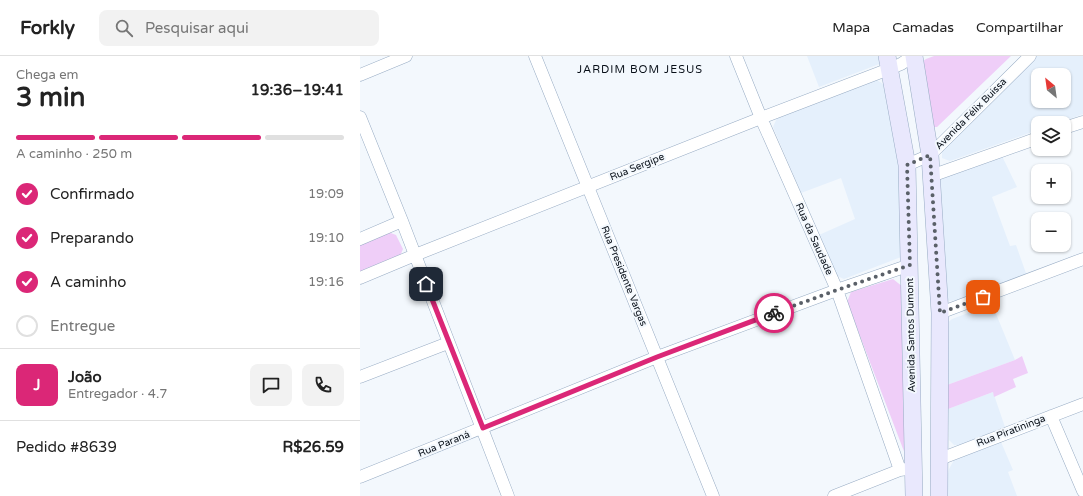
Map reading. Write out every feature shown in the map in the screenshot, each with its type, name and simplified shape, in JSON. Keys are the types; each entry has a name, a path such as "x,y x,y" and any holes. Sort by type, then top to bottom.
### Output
{"street":[{"path":"360,75 406,56"},
{"name":"Rua Presidente Vargas","path":"536,56 587,187 713,496"},
{"name":"Rua da Saudade","path":"736,56 761,118 837,290 906,469"},
{"path":"914,56 930,155 940,313 939,496"},
{"name":"Rua Sergipe","path":"360,278 761,118 888,63 900,64 914,56"},
{"name":"Avenida Félix Buissa","path":"907,165 930,155 1030,56"},
{"name":"Avenida Santos Dumont","path":"888,63 907,165 910,265 906,469 914,496"},
{"path":"360,118 402,221 508,496"},
{"path":"1071,126 1083,122"},
{"path":"931,176 1031,140"},
{"path":"360,238 402,221"},
{"path":"940,313 1083,259"},
{"name":"Rua Paraná","path":"360,477 657,357 837,290 910,265"},
{"path":"360,377 448,343"},
{"name":"Rua Piratininga","path":"940,458 1083,404"},
{"path":"1051,416 1083,491"},
{"path":"834,496 906,469"}],"shaded area":[{"path":"807,56 881,56 882,63 819,87"},
{"path":"934,56 1011,56 937,127 933,127 922,62"},
{"path":"1032,56 1083,56 1083,114 1071,118 1071,116 1031,116 1031,132 950,161 942,158 942,148"},
{"path":"877,80 883,84 901,167 901,257 844,279 835,275 819,235 855,219 841,178 801,193 773,127 777,118"},
{"path":"1002,156 1017,187 992,197 1010,246 1016,245 1027,276 967,299 949,301 945,296 940,178"},
{"path":"388,232 396,235 403,249 400,256 360,273 360,243"},
{"path":"893,279 903,287 905,454 847,302 851,292"},
{"path":"992,304 1015,360 947,385 944,326 952,319"},
{"path":"1022,356 1028,373 1013,379 1016,387 994,397 993,392 948,409 947,385 1015,360"},
{"path":"993,392 1005,427 960,445 954,445 949,440 948,409"},
{"path":"1001,442 1013,470 1008,472 1017,496 948,496 946,482 949,469 954,460"}],"way so far":[{"path":"774,313 910,265 907,165 930,155 940,313 983,297"}],"district":[{"name":"JARDIM BOM JESUS","path":"640,69"}],"route":[{"path":"426,284 448,343 483,428 657,357 774,313"}]}
